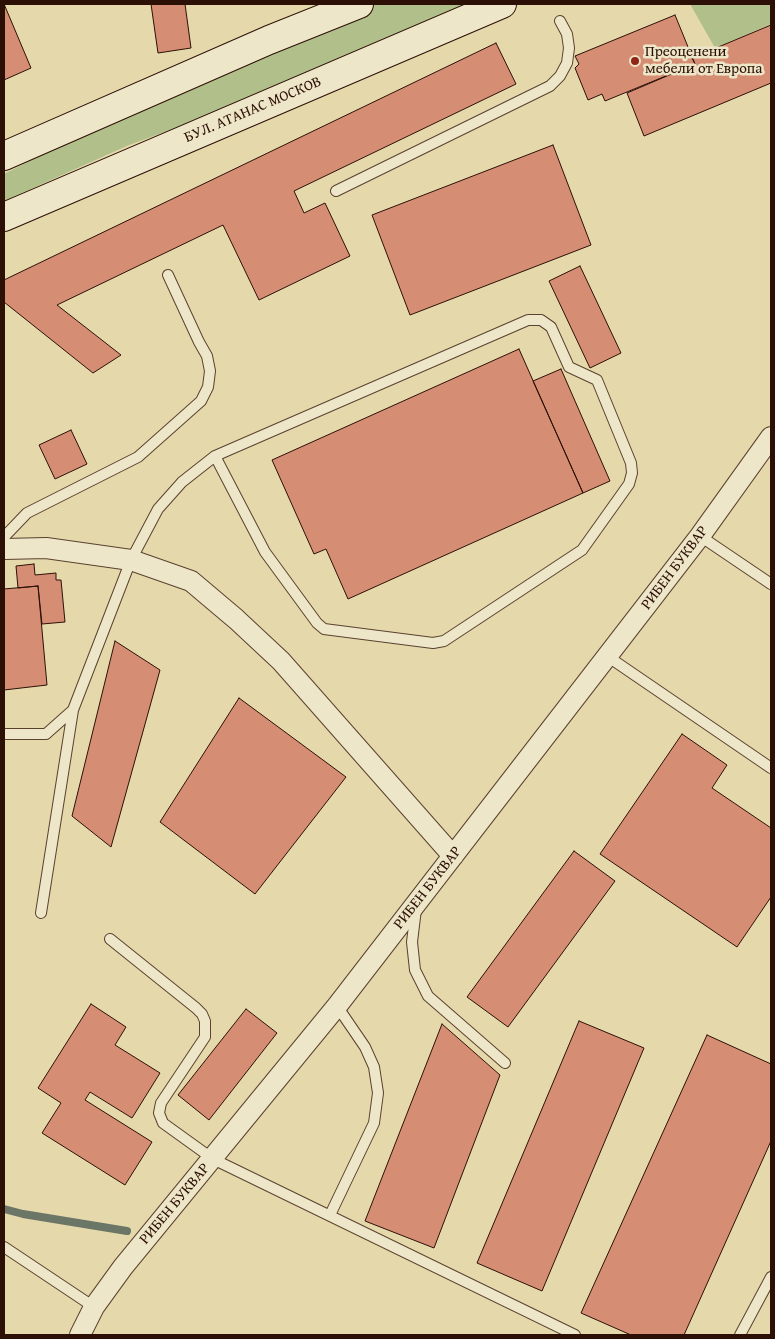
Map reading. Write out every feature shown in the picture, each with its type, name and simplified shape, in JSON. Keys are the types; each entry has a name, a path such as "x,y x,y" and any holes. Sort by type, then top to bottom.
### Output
{"main road":[{"path":"4,156 260,44 359,4"},
{"name":"БУЛ. АТАНАС МОСКОВ","path":"4,217 502,4"}],"street":[{"name":"РИБЕН БУКВАР","path":"80,1335 94,1307 123,1267 337,1006 700,536 771,437"},
{"path":"4,549 46,548 131,560 191,581 281,661 453,856"}],"lane":[{"path":"336,191 550,86 560,76 567,63 569,48 567,34 560,21"},
{"path":"4,537 27,513 138,457 201,401 208,387 210,371 207,356 168,276"},
{"path":"41,913 73,710 131,560 158,509 182,482 215,456 528,320 541,320 550,327 569,367 597,380 631,463 632,473 630,484 582,550 444,641 433,643 324,629 317,623 265,552 215,456"},
{"path":"700,536 771,584"},
{"path":"607,656 771,768"},
{"path":"4,734 46,734 73,710"},
{"path":"416,903 412,942 415,970 428,996 504,1063"},
{"path":"110,939 202,1014 205,1021 205,1037 161,1103 159,1113 163,1123 213,1159 575,1335"},
{"path":"330,1215 374,1123 378,1093 374,1067 365,1047 337,1006"},
{"path":"4,1246 94,1307"},
{"path":"740,1335 771,1277"}],"green space":[{"path":"359,4 502,4 325,73 129,145 4,201 4,174 269,40"},
{"path":"690,4 771,4 771,24 715,48"}],"building":[{"path":"4,4 31,68 4,80"},
{"path":"151,4 185,4 191,48 158,53"},
{"name":"Преоценени мебели от Европа","path":"675,15 695,64 605,101 602,94 588,100 575,68 579,64 575,56"},
{"path":"771,25 771,83 644,136 627,93 695,64 692,58"},
{"path":"496,43 516,84 294,191 304,213 325,203 350,256 259,300 223,225 57,305 121,355 93,373 4,302 4,280"},
{"path":"553,145 591,245 410,315 372,215"},
{"path":"580,266 621,353 590,368 549,281"},
{"path":"519,349 583,493 348,599 326,549 314,554 272,460"},
{"path":"561,369 610,481 583,493 533,381"},
{"path":"71,430 87,464 55,479 39,445"},
{"path":"34,564 35,575 56,573 56,580 61,580 65,622 42,624 38,586 18,588 16,566"},
{"path":"38,586 47,685 4,690 4,589"},
{"path":"115,641 160,670 111,847 72,816"},
{"path":"239,698 346,777 255,894 160,822"},
{"path":"682,734 727,765 712,788 771,828 771,897 737,947 600,854"},
{"path":"574,851 615,881 508,1027 467,997"},
{"path":"91,1004 126,1027 115,1045 160,1073 132,1118 90,1092 85,1100 152,1142 125,1185 42,1133 61,1103 38,1088"},
{"path":"246,1009 277,1033 209,1120 178,1095"},
{"path":"579,1021 644,1048 542,1291 477,1263"},
{"path":"442,1024 500,1075 434,1248 365,1221"},
{"path":"707,1035 771,1064 771,1141 684,1335 631,1335 581,1313"}],"waterway":[{"path":"4,1209 23,1214 127,1231"}],"place":[{"name":"Преоценени мебели от Европа","path":"635,61"}]}
